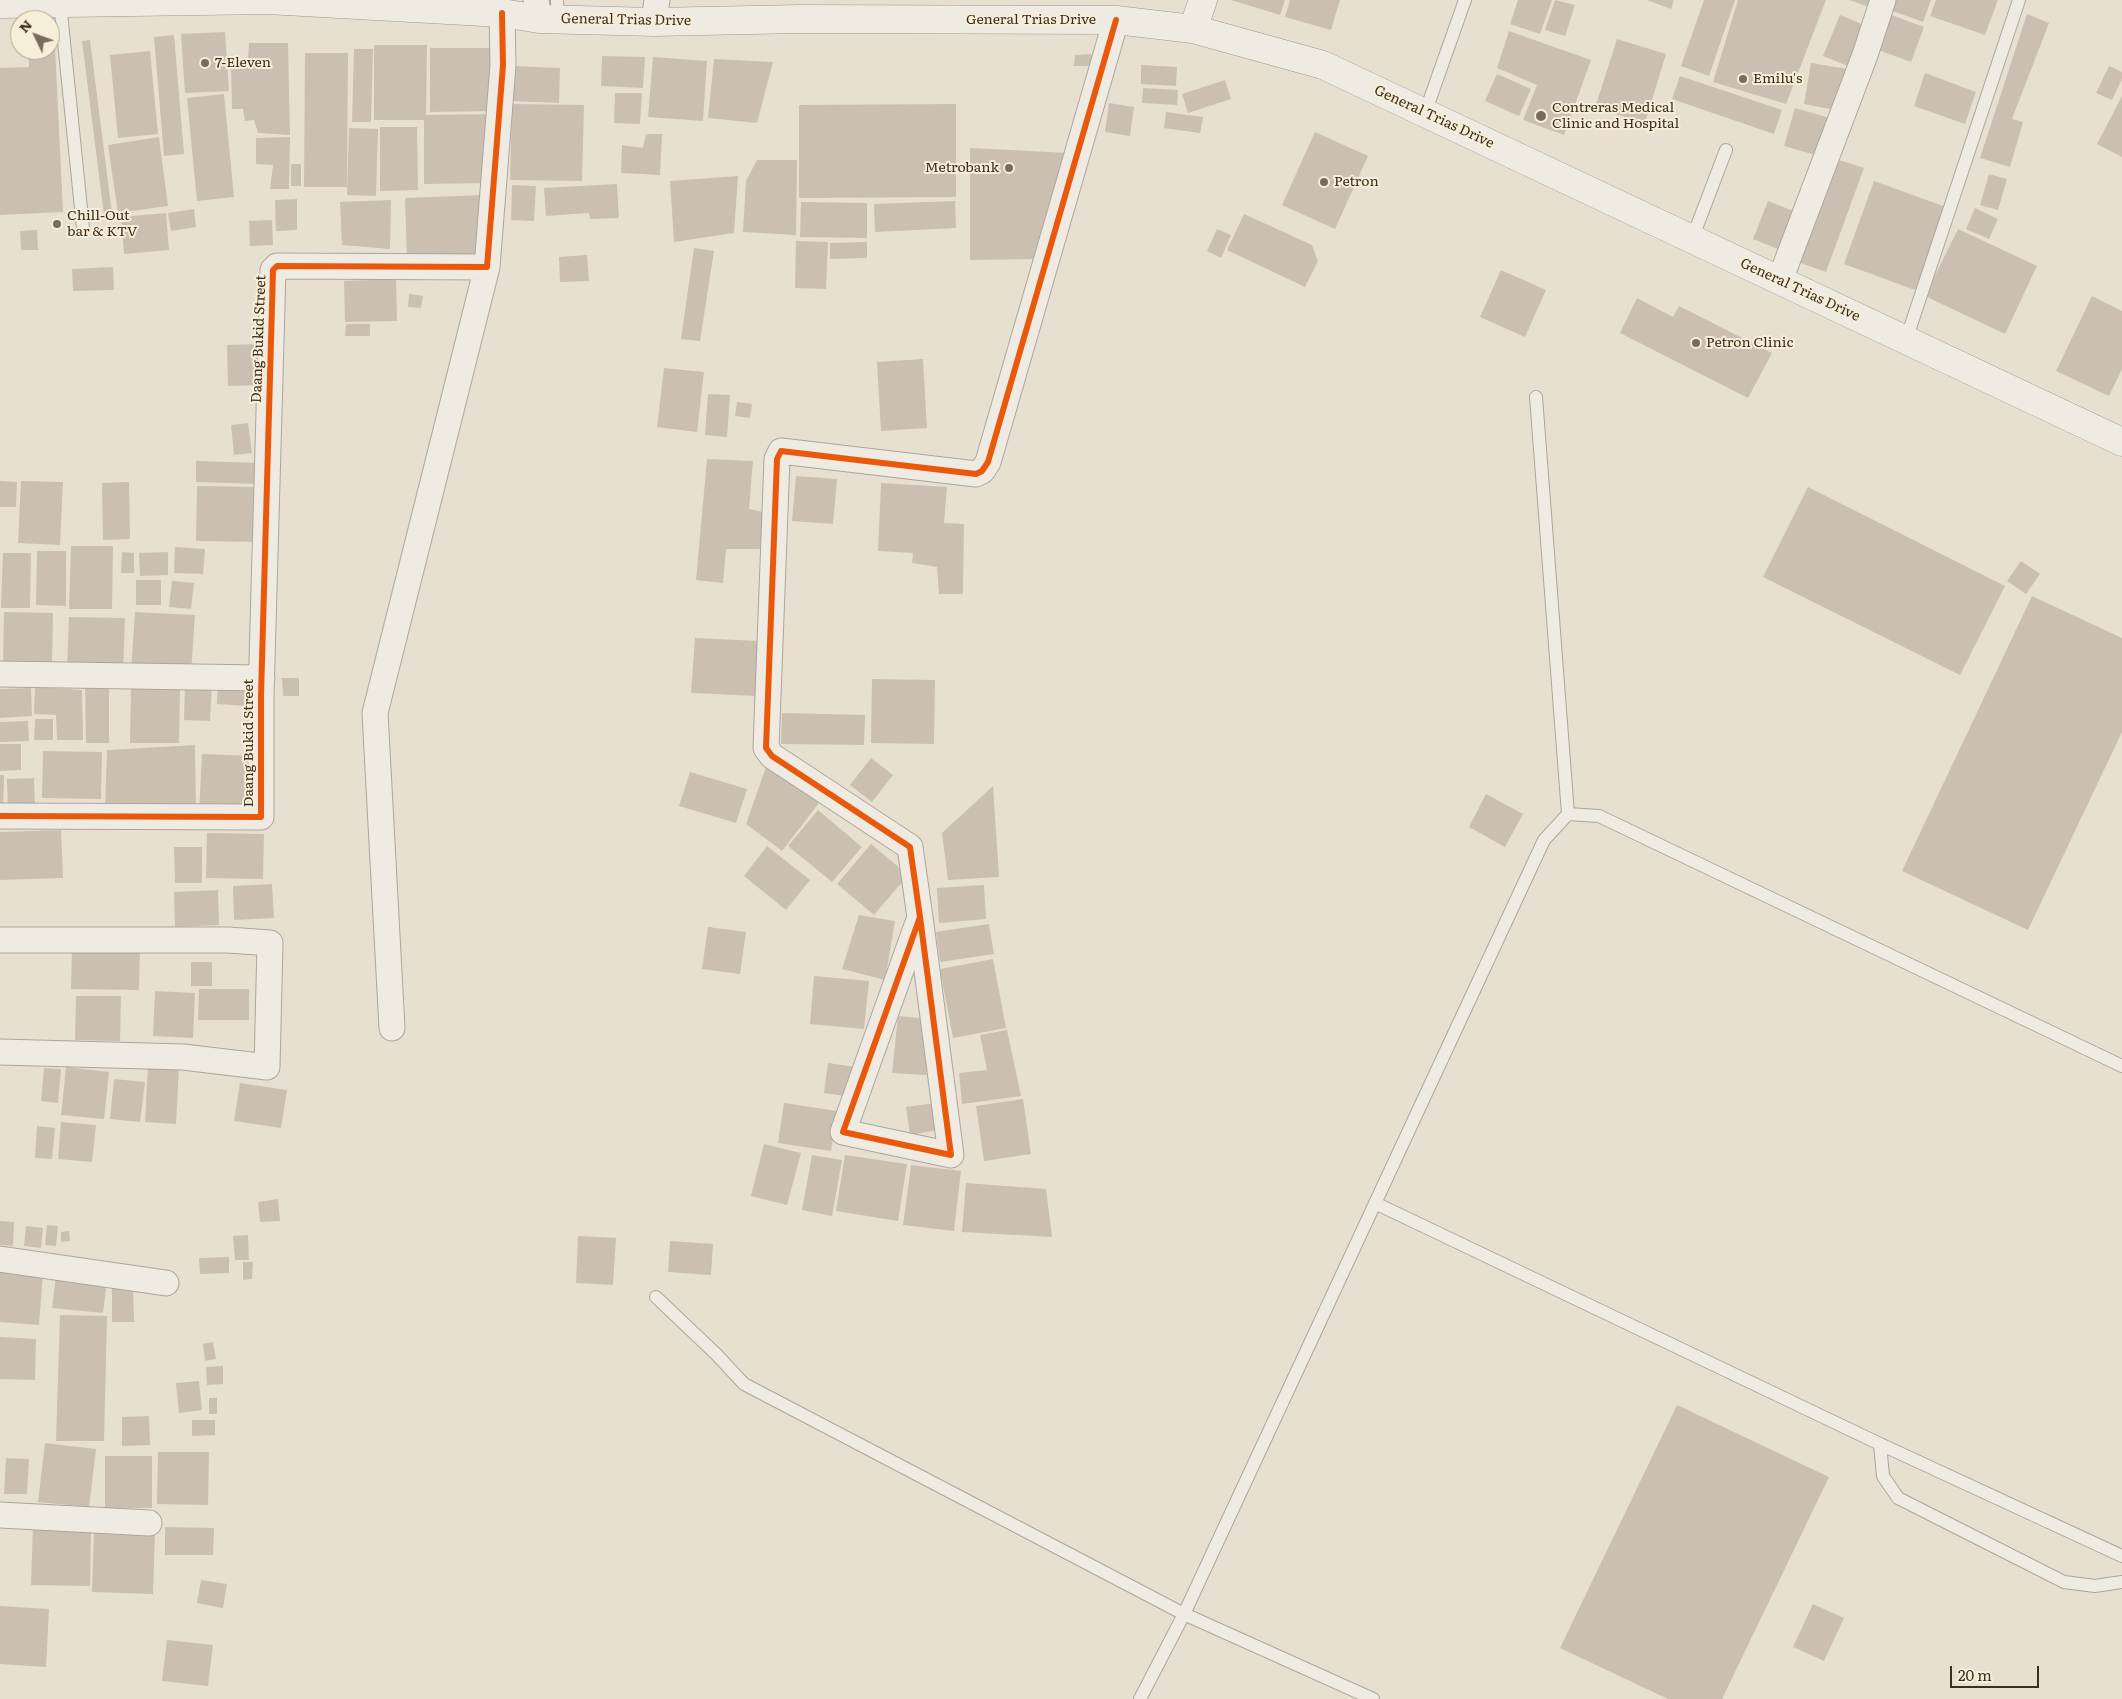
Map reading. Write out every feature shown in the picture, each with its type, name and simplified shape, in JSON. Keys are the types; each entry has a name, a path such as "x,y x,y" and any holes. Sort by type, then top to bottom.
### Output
{"main road":[{"name":"General Trias Drive","path":"0,4 267,0 502,13 548,10 655,11 800,19 1116,20 1193,29 1323,65 2122,442"},
{"path":"1193,29 1203,0"}],"street":[{"path":"1780,280 1865,55 1883,0"},
{"path":"392,1028 375,713 487,266 503,65 502,13"},
{"path":"920,917 843,1132 951,1155 920,917 910,847 772,756 766,748 778,454 781,451 976,474 982,471 988,462 1116,20"},
{"name":"Daang Bukid Street","path":"0,816 261,817 262,678 273,270 278,266 487,266"},
{"path":"0,674 262,678"},
{"path":"0,940 228,940 270,943 267,1067 183,1057 0,1052"},
{"path":"0,1259 166,1283"},
{"path":"0,1515 149,1522"}],"lane":[{"path":"1425,113 1465,0"},
{"path":"1906,340 2019,0"},
{"path":"60,3 82,228"},
{"path":"1692,239 1726,150"},
{"path":"1140,1699 1184,1614 1544,840 1568,814 1536,397"},
{"path":"1568,814 1599,816 2122,1066"},
{"path":"1375,1203 1880,1444 2122,1556"},
{"path":"656,1296 744,1384 1184,1614 1373,1699"},
{"path":"1880,1444 1883,1476 1898,1498 2064,1582 2095,1586 2122,1582"}],"building":[{"path":"1231,0 1285,0 1280,15"},
{"path":"1290,0 1340,0 1331,30 1285,17"},
{"path":"1518,0 1552,0 1540,34 1510,24"},
{"path":"1555,0 1575,5 1565,36 1545,30"},
{"path":"1647,0 1674,0 1671,9"},
{"path":"1704,0 1735,0 1709,76 1681,66"},
{"path":"1738,0 1826,0 1786,104 1713,82"},
{"path":"1849,0 1874,0 1872,8"},
{"path":"1894,0 1931,0 1923,22 1890,10"},
{"path":"1936,0 1998,0 1985,35 1930,16"},
{"path":"1889,14 1924,27 1911,62 1876,49"},
{"path":"2027,14 2049,23 2012,119 2023,122 2010,167 1980,158"},
{"path":"1840,15 1869,27 1853,68 1823,56"},
{"path":"1509,31 1591,60 1564,135 1523,120 1537,85 1497,68"},
{"name":"7-Eleven","path":"225,32 229,91 185,93 181,34"},
{"path":"174,35 184,154 164,156 154,37"},
{"path":"1617,39 1666,54 1645,123 1595,108"},
{"path":"90,40 112,214 104,215 82,41"},
{"path":"249,43 288,43 290,135 258,133 254,120 245,121 243,109 232,109 231,62 248,59"},
{"path":"374,45 427,45 426,115 489,114 489,183 424,184 424,120 374,120"},
{"path":"430,48 496,48 496,111 430,112"},
{"path":"354,49 373,49 371,122 352,122"},
{"path":"150,51 158,134 118,138 110,55"},
{"path":"305,53 348,53 347,187 304,187"},
{"path":"1094,54 1094,66 1074,66 1075,55"},
{"path":"602,56 645,57 643,88 601,86"},
{"path":"653,57 707,61 703,121 648,117"},
{"path":"714,59 773,62 757,123 708,118"},
{"path":"29,60 56,60 63,212 0,215 0,68 29,67"},
{"path":"1811,63 1848,69 1840,111 1804,104"},
{"path":"1141,65 1177,67 1176,86 1141,84"},
{"path":"513,66 560,68 559,103 512,101"},
{"path":"2109,66 2122,72 2122,79 2112,100 2096,93"},
{"path":"1925,73 1976,92 1965,124 1914,106"},
{"path":"1497,74 1531,89 1519,116 1485,101"},
{"path":"1680,76 1782,110 1774,134 1672,99"},
{"path":"1225,80 1231,99 1188,113 1182,94"},
{"path":"1143,88 1178,90 1177,105 1142,103"},
{"path":"615,93 642,93 640,124 614,123"},
{"path":"224,94 234,197 197,201 187,98"},
{"path":"2122,96 2122,157 2097,144"},
{"path":"1109,103 1134,107 1130,136 1105,132"},
{"path":"512,104 584,105 582,181 510,180"},
{"path":"956,104 956,197 799,198 799,105"},
{"path":"1795,108 1830,118 1819,156 1784,146"},
{"path":"1166,112 1203,117 1200,133 1164,128"},
{"path":"380,127 417,127 418,190 380,191"},
{"path":"349,128 378,129 376,196 347,195"},
{"name":"Petron","path":"1315,132 1368,156 1335,229 1282,205"},
{"path":"646,134 662,134 660,175 621,173 622,145 643,148"},
{"path":"159,137 168,206 118,213 108,145"},
{"path":"290,137 289,189 270,189 273,165 256,164 256,138"},
{"path":"970,148 1068,153 1039,259 970,260"},
{"path":"1833,158 1864,168 1826,272 1795,261"},
{"path":"757,160 797,160 796,235 743,232 746,181"},
{"path":"291,164 301,164 301,186 291,186"},
{"path":"1989,174 2007,179 1998,210 1980,205"},
{"path":"738,176 734,233 674,242 670,181"},
{"path":"1874,181 1946,207 1915,290 1844,264"},
{"path":"617,184 619,218 590,219 589,213 546,216 544,188"},
{"path":"512,185 536,186 534,221 511,220"},
{"path":"484,195 486,257 407,260 405,198"},
{"path":"297,199 297,230 276,231 275,200"},
{"path":"391,200 390,249 342,245 340,202"},
{"path":"955,201 956,228 875,232 874,204"},
{"path":"1768,201 1801,214 1785,252 1753,239"},
{"path":"801,202 867,203 867,238 800,237"},
{"path":"1975,208 1998,219 1989,239 1966,229"},
{"path":"194,209 196,227 171,231 168,213"},
{"path":"166,213 169,250 124,254 121,217"},
{"path":"1244,214 1312,245 1318,261 1305,287 1227,250"},
{"path":"272,220 273,245 250,246 249,221"},
{"path":"1217,229 1231,235 1221,258 1207,251"},
{"path":"1958,229 2037,266 2005,334 1925,296"},
{"path":"37,230 38,250 21,250 20,231"},
{"path":"796,241 828,242 826,289 795,288"},
{"path":"867,242 867,258 830,259 830,243"},
{"path":"694,248 714,251 700,341 681,339"},
{"path":"587,255 589,281 560,282 559,257"},
{"path":"113,267 114,290 73,291 72,269"},
{"path":"1501,270 1546,290 1525,337 1480,317"},
{"path":"396,279 397,321 345,322 344,281"},
{"path":"409,294 423,296 421,308 408,307"},
{"path":"2092,296 2122,311 2122,369 2109,396 2056,371"},
{"name":"Petron Clinic","path":"1637,298 1673,317 1679,306 1772,353 1748,398 1620,333"},
{"path":"346,324 370,324 370,336 345,336"},
{"path":"262,344 264,385 228,386 227,345"},
{"path":"923,359 927,428 881,431 877,362"},
{"path":"664,368 704,372 697,432 657,427"},
{"path":"708,394 730,395 727,437 705,435"},
{"path":"737,402 752,404 750,418 735,416"},
{"path":"248,423 252,453 234,455 231,425"},
{"path":"707,459 753,461 749,509 763,512 760,549 726,549 723,583 696,580"},
{"path":"196,461 260,463 259,484 196,482"},
{"path":"796,476 837,479 833,524 792,521"},
{"path":"0,481 17,482 16,507 0,507"},
{"path":"21,481 63,482 60,545 18,543"},
{"path":"129,482 130,539 103,540 102,483"},
{"path":"881,483 947,487 944,523 964,524 963,594 939,594 937,567 912,563 913,553 878,551"},
{"path":"197,486 262,487 260,542 196,541"},
{"path":"1808,487 2005,586 1960,675 1763,577"},
{"path":"71,546 113,546 112,609 69,609"},
{"path":"175,547 205,549 203,574 174,573"},
{"path":"37,551 66,551 66,606 36,605"},
{"path":"122,552 134,553 134,573 121,573"},
{"path":"168,552 168,575 140,576 139,553"},
{"path":"3,553 31,553 30,608 1,608"},
{"path":"2021,561 2040,574 2026,594 2007,581"},
{"path":"136,580 161,580 161,605 136,605"},
{"path":"172,581 194,583 191,609 169,607"},
{"path":"2032,596 2122,638 2122,732 2028,930 1902,871"},
{"path":"4,612 53,613 52,663 3,662"},
{"path":"135,612 195,615 191,674 131,671"},
{"path":"69,617 125,618 123,671 67,670"},
{"path":"695,638 759,641 756,696 691,693"},
{"path":"282,678 299,678 299,696 283,696"},
{"path":"872,679 935,680 934,744 871,743"},
{"path":"85,682 109,682 109,743 86,743"},
{"path":"185,683 212,684 210,721 184,720"},
{"path":"218,685 249,687 247,706 217,704"},
{"path":"35,687 82,690 83,740 57,740 56,715 34,714"},
{"path":"31,688 32,716 0,718 0,689"},
{"path":"131,689 180,689 179,743 130,743"},
{"path":"782,713 865,715 864,745 781,744"},
{"path":"35,719 53,719 53,740 34,740"},
{"path":"28,721 29,741 0,742 0,722"},
{"path":"0,744 21,744 21,770 0,771"},
{"path":"195,745 196,813 105,810 107,750"},
{"path":"43,751 102,752 101,799 42,798"},
{"path":"202,754 255,756 253,814 199,812"},
{"path":"871,758 893,775 872,802 850,785"},
{"path":"767,764 819,803 782,851 746,824"},
{"path":"690,772 747,789 736,823 679,806"},
{"path":"0,775 4,775 3,810 0,810"},
{"path":"34,778 35,809 8,810 7,779"},
{"path":"993,786 999,877 948,880 942,833"},
{"path":"1486,794 1523,814 1505,847 1469,827"},
{"path":"818,810 862,847 832,882 788,846"},
{"path":"61,830 63,878 0,880 0,832"},
{"path":"207,833 264,834 263,879 206,878"},
{"path":"871,844 908,875 874,915 837,884"},
{"path":"767,846 810,880 786,910 744,876"},
{"path":"174,847 202,847 202,883 175,883"},
{"path":"272,884 274,918 234,920 233,886"},
{"path":"984,885 986,919 939,923 937,888"},
{"path":"218,890 219,925 175,927 174,892"},
{"path":"859,915 895,921 885,980 842,969"},
{"path":"989,924 994,954 940,962 936,932"},
{"path":"708,927 746,932 740,974 702,969"},
{"path":"72,946 140,947 139,990 71,989"},
{"path":"993,959 1006,1028 953,1038 940,969"},
{"path":"191,962 212,962 212,986 191,986"},
{"path":"814,976 869,981 864,1029 810,1024"},
{"path":"199,989 249,989 249,1020 198,1020"},
{"path":"155,991 195,993 193,1038 153,1036"},
{"path":"76,996 121,996 120,1041 75,1040"},
{"path":"898,1016 932,1019 926,1075 892,1073"},
{"path":"1007,1030 1021,1096 962,1104 959,1073 987,1070 980,1035"},
{"path":"828,1063 856,1067 852,1097 824,1093"},
{"path":"66,1067 109,1072 104,1119 61,1115"},
{"path":"148,1067 179,1068 176,1124 145,1122"},
{"path":"44,1068 61,1069 58,1103 41,1101"},
{"path":"114,1079 145,1082 140,1122 110,1119"},
{"path":"240,1083 287,1090 281,1128 234,1121"},
{"path":"1023,1099 1031,1154 984,1161 976,1106"},
{"path":"784,1103 837,1111 831,1151 778,1143"},
{"path":"935,1103 939,1130 910,1135 906,1107"},
{"path":"61,1122 96,1125 92,1162 58,1159"},
{"path":"37,1126 55,1128 52,1159 35,1158"},
{"path":"764,1144 801,1153 787,1205 751,1196"},
{"path":"812,1155 842,1160 832,1216 802,1210"},
{"path":"845,1155 907,1164 898,1221 836,1211"},
{"path":"911,1165 961,1171 954,1231 903,1225"},
{"path":"966,1183 1046,1189 1052,1237 962,1232"},
{"path":"278,1199 280,1221 260,1222 258,1202"},
{"path":"0,1221 14,1222 13,1246 0,1245"},
{"path":"47,1225 58,1226 56,1246 45,1245"},
{"path":"26,1226 43,1228 41,1248 24,1246"},
{"path":"69,1231 70,1241 61,1242 61,1232"},
{"path":"248,1235 249,1260 235,1260 233,1236"},
{"path":"578,1236 616,1238 613,1285 576,1283"},
{"path":"670,1241 713,1244 711,1275 668,1272"},
{"path":"229,1257 229,1273 200,1274 199,1258"},
{"path":"243,1262 253,1262 252,1279 243,1280"},
{"path":"0,1270 43,1273 39,1325 0,1322"},
{"path":"56,1275 107,1281 103,1313 52,1308"},
{"path":"133,1288 134,1322 112,1322 112,1289"},
{"path":"60,1315 107,1316 104,1441 56,1441"},
{"path":"0,1337 36,1339 35,1380 0,1379"},
{"path":"213,1342 216,1359 205,1361 203,1344"},
{"path":"223,1366 223,1384 207,1385 206,1367"},
{"path":"199,1381 202,1410 179,1413 176,1383"},
{"path":"209,1398 217,1398 217,1414 209,1414"},
{"path":"1677,1405 1829,1477 1722,1699 1668,1699 1560,1648"},
{"path":"149,1416 150,1445 122,1446 122,1417"},
{"path":"192,1420 215,1420 215,1435 192,1436"},
{"path":"45,1443 96,1449 89,1507 38,1502"},
{"path":"158,1452 209,1452 208,1505 157,1504"},
{"path":"105,1456 152,1456 152,1508 105,1508"},
{"path":"6,1458 29,1459 27,1494 4,1494"},
{"path":"33,1525 91,1526 90,1586 31,1585"},
{"path":"165,1527 214,1528 213,1555 165,1555"},
{"path":"94,1530 155,1532 153,1594 92,1592"},
{"path":"201,1580 227,1584 223,1608 197,1603"},
{"path":"1813,1604 1844,1618 1824,1661 1793,1647"},
{"path":"0,1606 49,1609 46,1667 0,1664"},
{"path":"167,1640 213,1645 208,1686 162,1681"}],"cycle path":[{"path":"0,816 261,817 261,696 273,270 277,266 487,267 503,65 502,13"},
{"path":"920,917 843,1132 951,1155 920,917 910,847 772,756 766,748 777,459 781,451 976,474 982,471 988,462 1116,20"}],"place":[{"name":"7-Eleven","path":"205,63"},
{"name":"Emilu's","path":"1743,79"},
{"name":"Contreras Medical Clinic and Hospital","path":"1541,116"},
{"name":"Metrobank","path":"1009,168"},
{"name":"Petron","path":"1324,182"},
{"name":"Chill-Out bar & KTV","path":"57,224"},
{"name":"Petron Clinic","path":"1696,343"}]}
